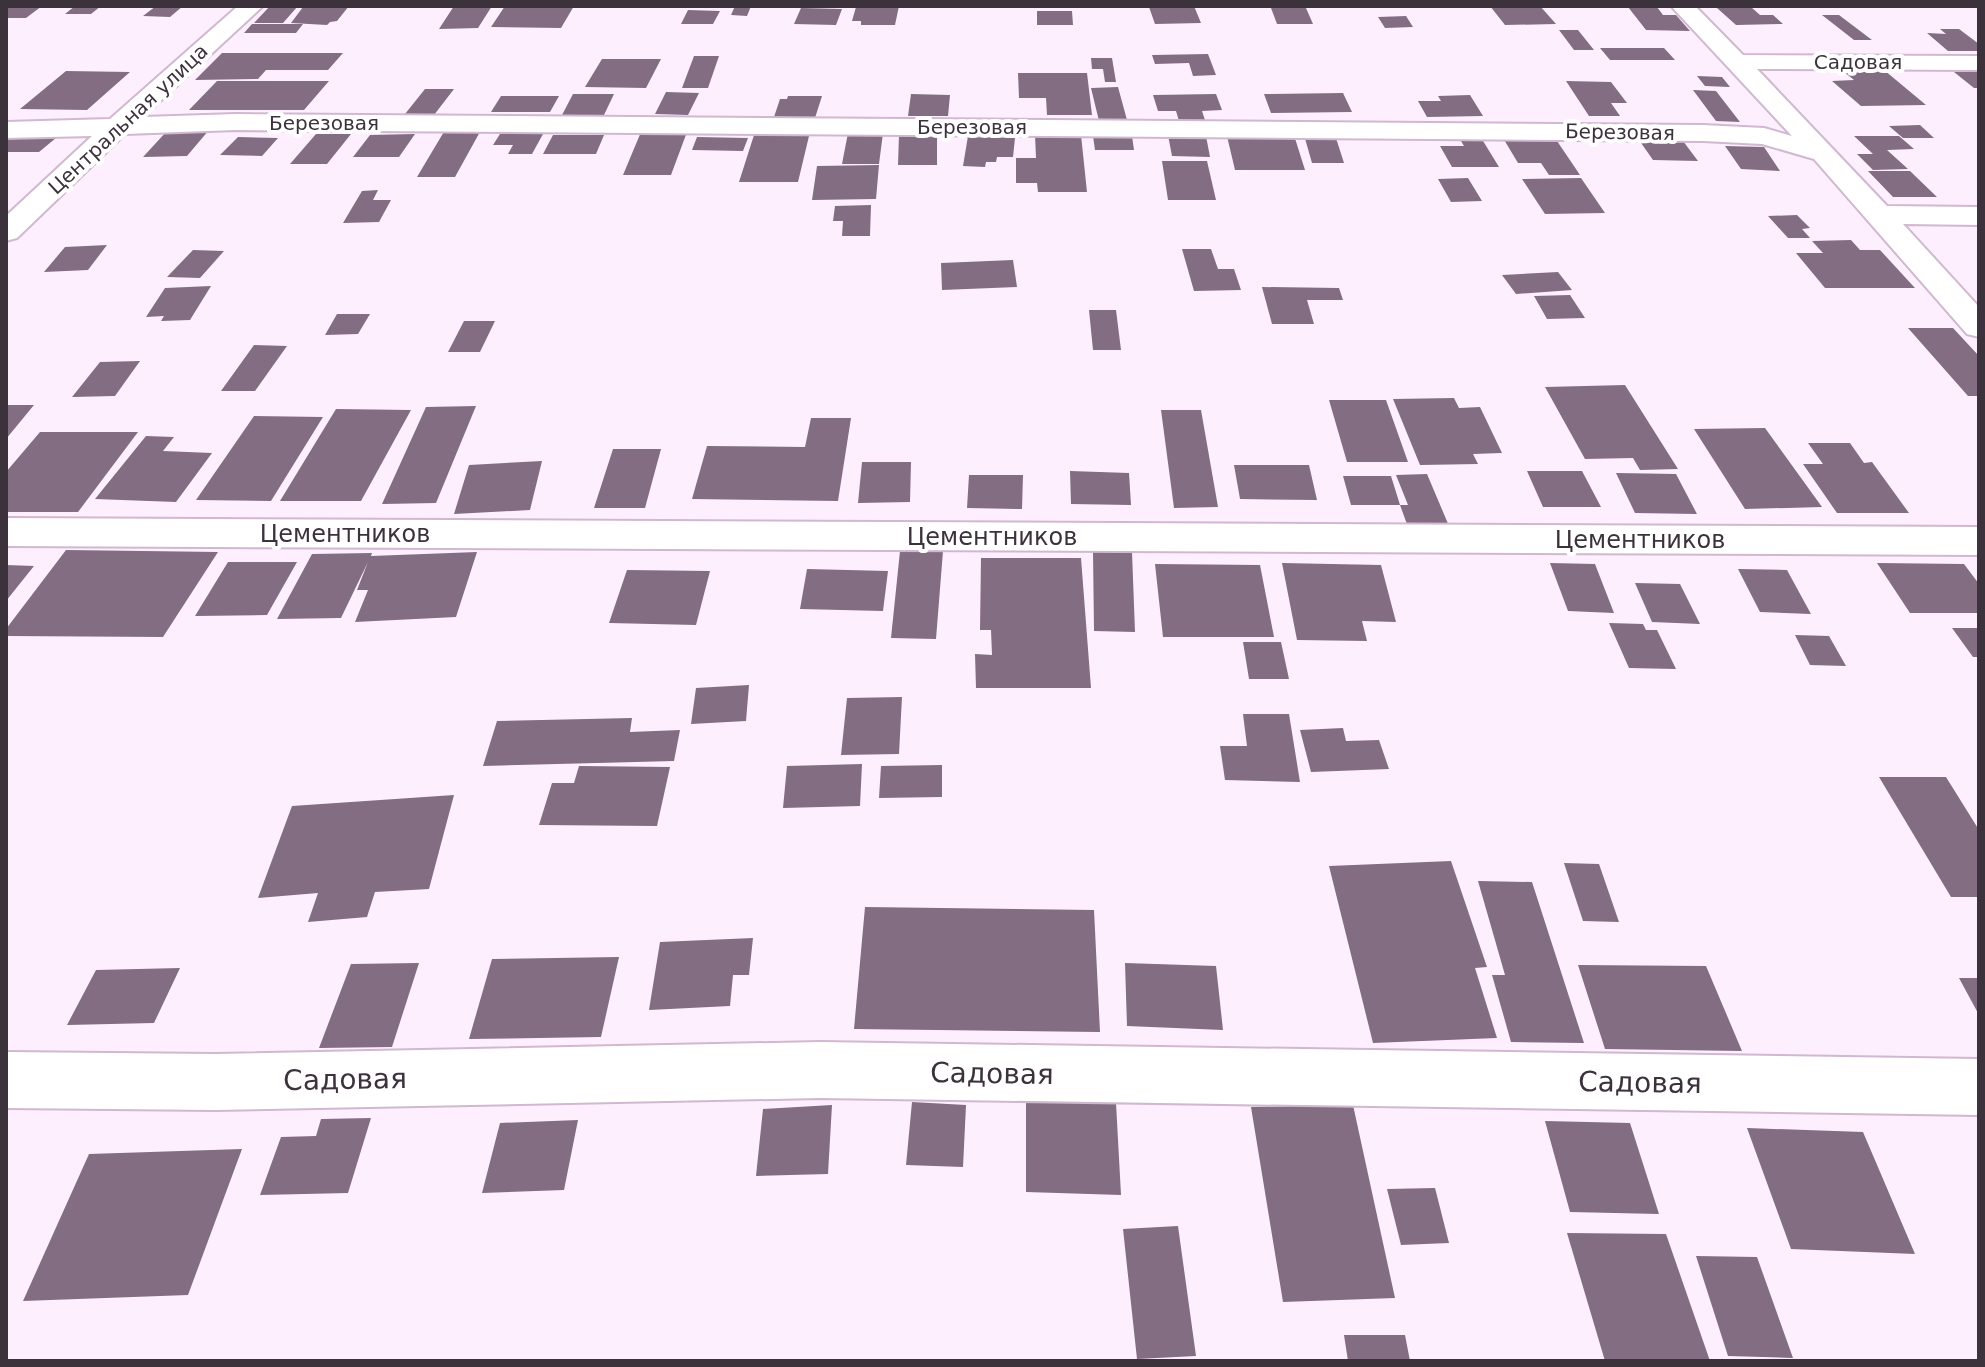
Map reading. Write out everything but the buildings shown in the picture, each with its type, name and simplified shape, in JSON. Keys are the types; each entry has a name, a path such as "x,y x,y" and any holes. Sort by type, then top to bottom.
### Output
{"street":[{"name":"Центральная улица","path":"6,232 252,6"},
{"path":"1682,6 1824,153 1979,327"},
{"name":"Садовая","path":"1738,62 1979,63"},
{"name":"Березовая","path":"6,130 236,122 1490,129 1764,136 1824,153"},
{"path":"1879,215 1979,216"},
{"name":"Цементников","path":"6,532 1979,541"},
{"name":"Садовая","path":"6,1080 215,1082 820,1070 1979,1087"}]}
